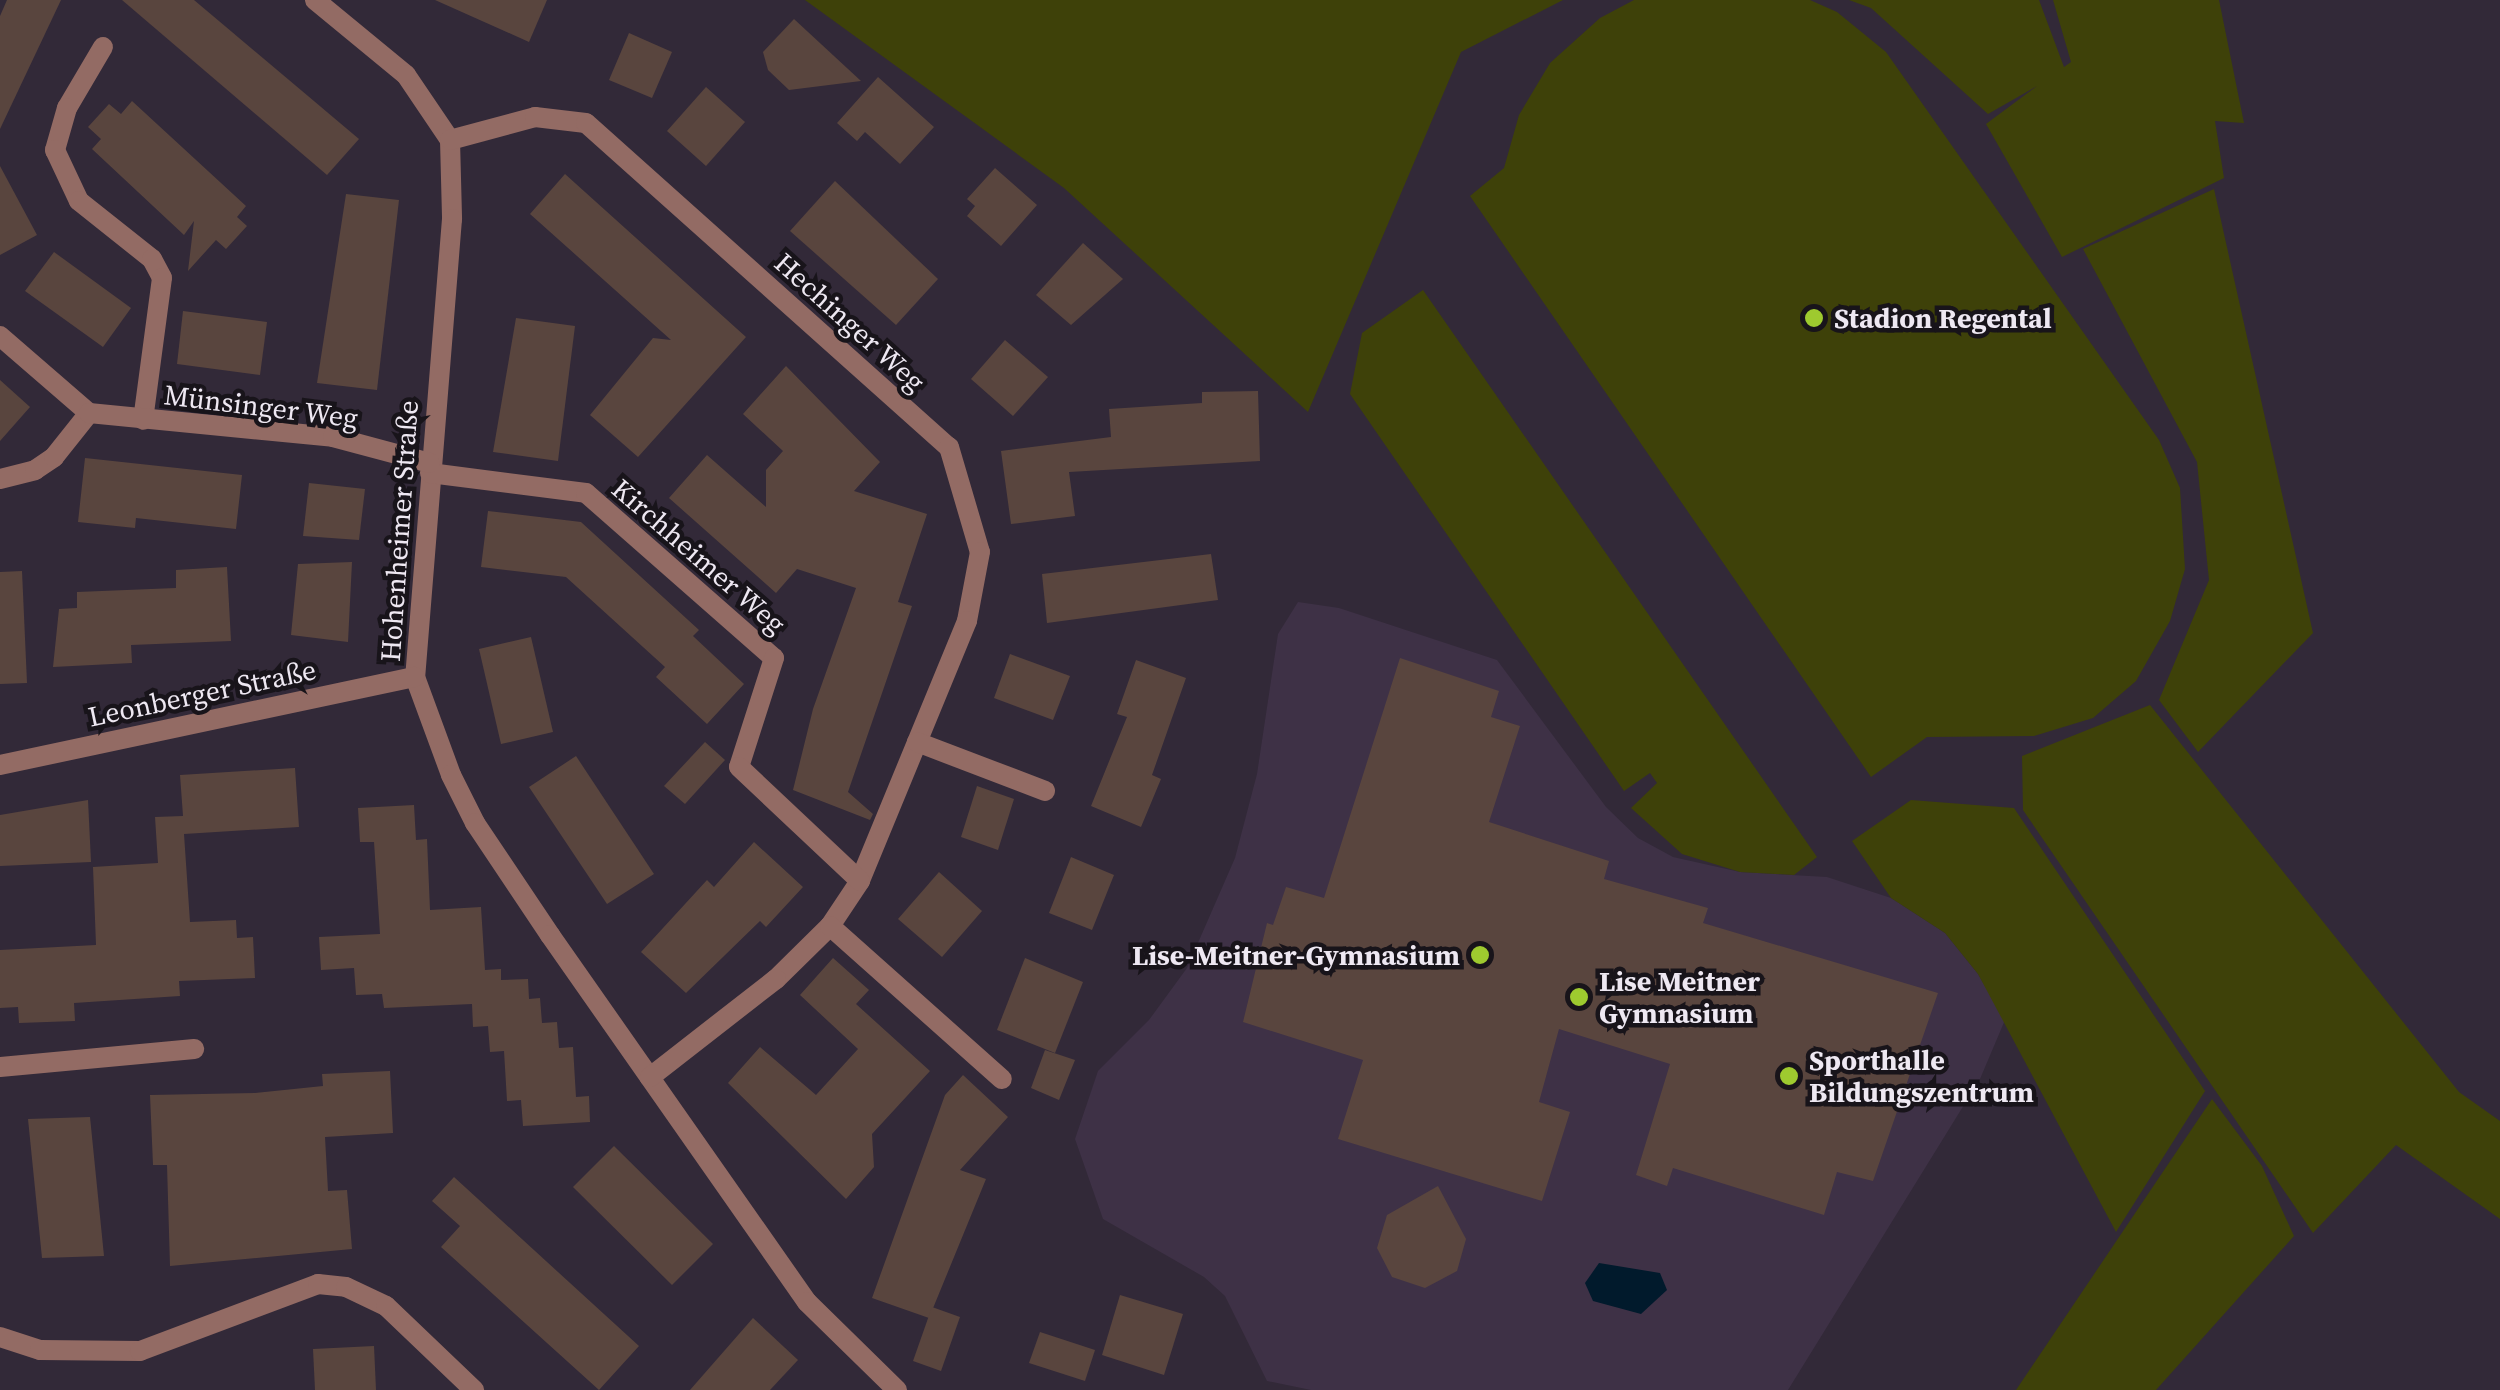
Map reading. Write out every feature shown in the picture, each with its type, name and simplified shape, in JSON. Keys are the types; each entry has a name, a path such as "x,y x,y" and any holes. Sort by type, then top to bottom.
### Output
{"street":[{"path":"315,0 406,75 450,140"},
{"name":"Münsinger Weg","path":"103,46 66,108 55,150 79,202 152,259 162,278 143,420"},
{"name":"Hechinger Weg","path":"450,140 534,117 586,123 949,447 980,552 967,621 860,880 830,926 776,979 650,1077"},
{"name":"Hohenheimer Straße","path":"450,140 452,218 416,677 475,823 808,1302 898,1390"},
{"path":"0,336 89,413 54,457 35,470 0,478"},
{"name":"Münsinger Weg","path":"89,413 333,437 430,468"},
{"name":"Kirchheimer Weg","path":"430,468 586,493 774,658 739,767 860,880"},
{"name":"Leonberger Straße","path":"0,765 416,677"},
{"path":"917,742 1045,791"},
{"path":"830,926 1002,1079"},
{"path":"0,1067 194,1049"},
{"path":"0,1336 40,1350 140,1350 318,1284 346,1287 386,1306 474,1390"}],"shaded area":[{"path":"805,0 1563,0 1461,52 1308,412 1064,188"},
{"name":"Stadion Regental","path":"1634,0 1810,0 1837,12 1886,52 2159,440 2180,488 2185,569 2170,621 2136,681 2093,718 2034,736 1927,737 1871,777 1470,196 1504,168 1519,115 1550,63 1600,18"},
{"path":"1849,0 2039,0 2064,67 2071,62 2053,0 2219,0 2244,123 2215,121 2224,178 2062,257 1986,124 2037,86 1988,114 1871,8"},
{"path":"2214,189 2313,633 2198,752 2159,700 2209,580 2197,462 2083,249"},
{"path":"1423,290 1817,857 1794,875 1740,872 1682,854 1631,808 1657,783 1650,773 1624,791 1350,394 1362,333"},
{"name":"Lise Meitner Gymnasium","path":"1298,602 1339,608 1497,660 1606,807 1638,838 1673,857 1740,872 1827,877 1891,898 1945,933 1978,974 2005,1020 1980,1079 1788,1390 1311,1390 1267,1381 1225,1296 1204,1277 1103,1219 1075,1139 1098,1071 1149,1020 1187,968 1235,858 1257,774 1278,634"},
{"path":"2150,705 2459,1092 2500,1121 2500,1219 2396,1145 2313,1233 2023,810 2022,756"},
{"path":"1911,800 2014,808 2205,1091 2116,1232 1978,974 1945,933 1891,898 1852,841"},
{"path":"2212,1099 2262,1166 2294,1236 2156,1390 2016,1390"}],"water":[{"path":"1599,1263 1660,1273 1667,1290 1641,1314 1593,1301 1585,1283"}],"building":[{"path":"7,0 61,0 0,129 0,16"},
{"path":"122,0 194,0 359,139 327,175"},
{"path":"435,0 547,0 529,42"},
{"path":"794,19 861,81 789,90 768,70 763,52"},
{"path":"629,33 672,52 652,98 609,80"},
{"path":"878,77 934,127 900,164 865,132 857,141 837,123"},
{"path":"706,87 745,122 706,166 667,131"},
{"path":"132,101 246,206 237,217 247,226 226,249 216,240 188,271 194,221 184,235 92,149 101,139 88,127 109,104 121,114"},
{"path":"0,166 37,235 0,255"},
{"path":"995,168 1037,205 1001,246 967,216 975,206 967,199"},
{"path":"565,174 746,337 638,457 590,415 653,338 671,340 530,214"},
{"path":"835,181 938,279 896,325 790,231"},
{"path":"346,194 399,200 377,390 317,383"},
{"path":"1083,243 1123,279 1071,325 1036,295"},
{"path":"54,252 131,308 103,347 25,291"},
{"path":"183,311 267,322 260,375 177,364"},
{"path":"516,318 575,326 558,461 493,452"},
{"path":"1005,340 1048,377 1013,416 971,379"},
{"path":"786,366 880,462 854,491 927,514 898,602 912,606 848,792 873,814 870,820 793,790 813,709 856,588 797,569 776,593 669,498 707,455 766,507 766,470 783,451 743,414"},
{"path":"0,380 30,407 0,441"},
{"path":"1258,391 1260,461 1069,472 1075,516 1011,524 1001,451 1111,437 1109,409 1202,403 1202,392"},
{"path":"85,458 242,475 236,529 136,518 135,528 78,522"},
{"path":"309,483 365,489 359,540 303,536"},
{"path":"488,511 581,522 699,630 693,636 744,684 707,724 656,677 665,667 566,577 481,567"},
{"path":"1211,554 1218,600 1047,623 1042,574"},
{"path":"352,562 348,642 291,635 298,564"},
{"path":"227,567 231,641 131,645 132,663 53,667 59,609 77,608 77,592 176,588 176,570"},
{"path":"22,571 27,683 0,684 0,572"},
{"path":"531,637 553,732 501,744 479,649"},
{"path":"1010,654 1070,676 1053,720 994,698"},
{"name":"Lise-Meitner-Gymnasium","path":"1400,658 1499,691 1491,717 1520,726 1489,822 1609,861 1604,879 1708,908 1703,923 1938,993 1873,1181 1837,1172 1824,1215 1673,1168 1667,1186 1636,1175 1670,1064 1559,1029 1539,1102 1570,1112 1542,1201 1338,1139 1363,1060 1243,1022 1267,923 1273,925 1286,887 1324,898"},
{"path":"1136,660 1186,678 1152,775 1161,779 1141,827 1091,806 1127,717 1117,714"},
{"path":"705,742 725,760 685,804 664,786"},
{"path":"576,756 654,874 607,904 529,787"},
{"path":"295,768 299,827 184,834 190,922 236,920 237,938 253,937 255,978 179,981 180,996 74,1003 75,1021 19,1023 18,1007 0,1008 0,950 96,945 93,867 158,863 155,817 183,816 180,775"},
{"path":"977,786 1014,799 998,850 961,837"},
{"path":"88,800 91,862 0,866 0,815"},
{"path":"414,805 416,840 427,839 430,910 481,907 485,970 501,969 501,980 528,979 529,999 540,998 542,1023 557,1022 559,1048 573,1047 576,1097 589,1096 590,1122 523,1126 521,1100 507,1101 504,1051 490,1052 488,1026 473,1027 472,1004 384,1008 382,994 356,995 354,968 321,970 319,937 380,934 374,842 360,842 358,808"},
{"path":"754,842 803,887 766,927 760,921 686,993 641,952 707,880 714,887"},
{"path":"1071,857 1114,875 1092,930 1049,913"},
{"path":"939,872 982,911 942,957 898,919"},
{"path":"833,958 869,990 856,1004 930,1071 872,1134 874,1167 846,1199 728,1083 760,1047 816,1095 858,1049 800,995"},
{"path":"1025,958 1083,982 1055,1053 997,1030"},
{"path":"1045,1050 1075,1060 1059,1100 1031,1088"},
{"path":"390,1071 393,1133 325,1137 328,1191 347,1190 352,1249 170,1266 167,1165 153,1165 150,1095 255,1093 323,1086 322,1074"},
{"path":"963,1075 1008,1117 960,1170 986,1179 929,1318 872,1298 945,1095"},
{"path":"90,1117 104,1256 42,1258 28,1119"},
{"path":"614,1146 713,1244 672,1285 573,1187"},
{"path":"454,1177 639,1346 599,1390 441,1247 460,1226 432,1201"},
{"path":"1438,1186 1466,1239 1457,1271 1425,1288 1392,1277 1377,1248 1387,1215"},
{"path":"1120,1295 1183,1314 1164,1375 1102,1355"},
{"path":"932,1307 960,1317 941,1371 913,1361"},
{"path":"753,1318 798,1360 770,1390 690,1390"},
{"path":"1040,1332 1095,1350 1085,1381 1029,1363"},
{"path":"374,1346 376,1390 315,1390 313,1349"}],"place":[{"name":"Stadion Regental","path":"1814,318"},
{"name":"Lise-Meitner-Gymnasium","path":"1480,955"},
{"name":"Lise Meitner Gymnasium","path":"1579,997"},
{"name":"Sporthalle Bildungszentrum","path":"1789,1076"}]}
